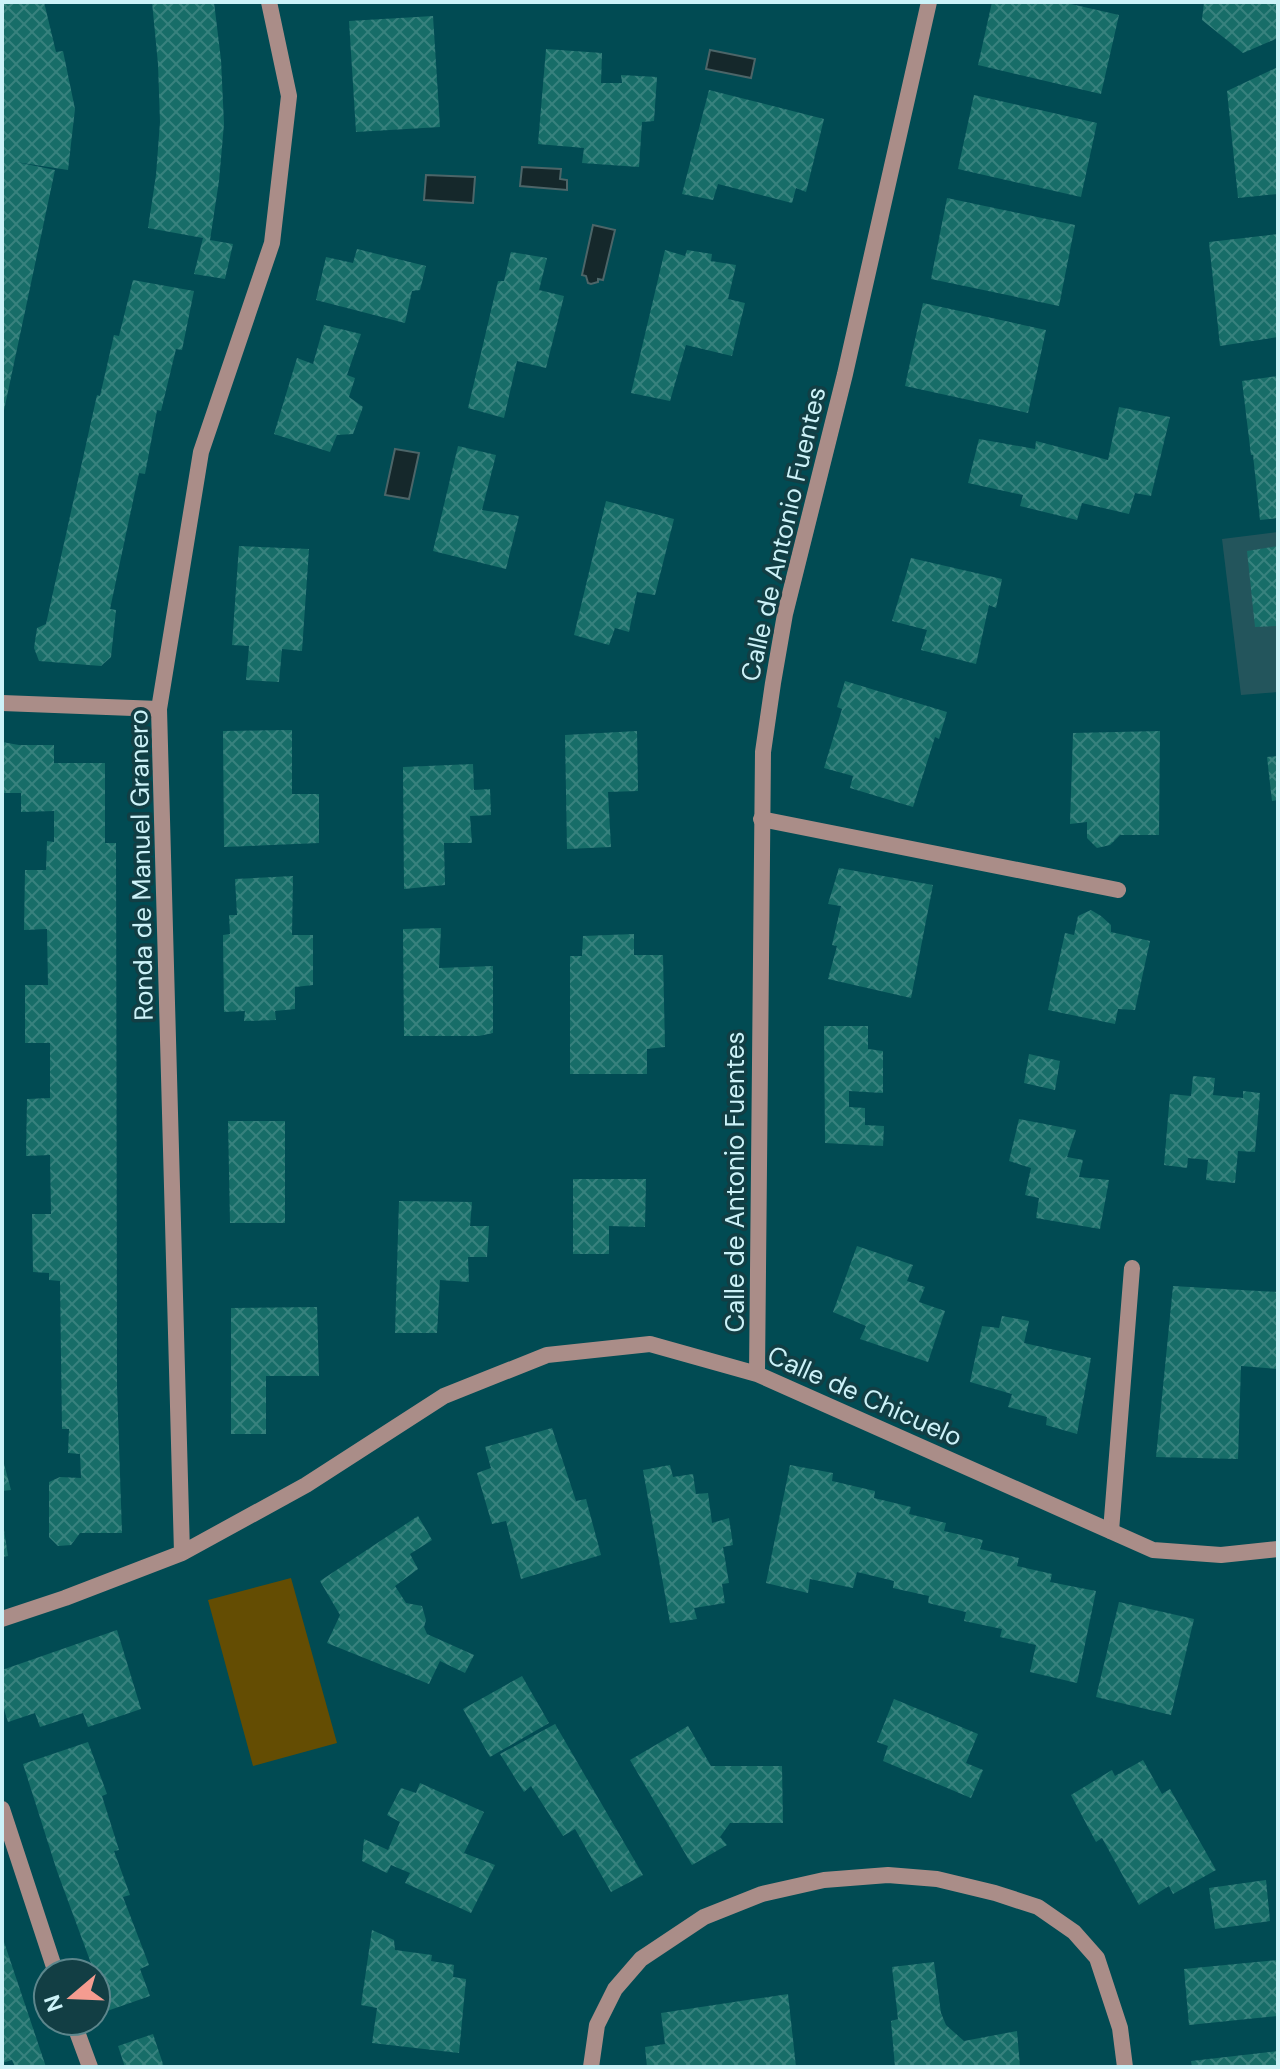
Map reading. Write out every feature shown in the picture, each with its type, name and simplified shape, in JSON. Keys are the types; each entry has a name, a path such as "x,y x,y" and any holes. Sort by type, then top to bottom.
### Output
{"street":[{"name":"Ronda de Manuel Granero","path":"182,1553 159,709 201,452 272,243 289,96 269,2"},
{"name":"Calle de Antonio Fuentes","path":"757,1374 763,752 785,614 845,374 929,2"},
{"path":"2,703 159,709"},
{"path":"761,819 1118,890"},
{"path":"1111,1531 1132,1268"},
{"name":"Calle de Chicuelo","path":"2,1619 182,1553 306,1485 444,1396 547,1355 650,1344 757,1374 1153,1550 1221,1555 1278,1549"},
{"path":"2,1809 51,1957"},
{"path":"591,2067 597,2025 615,1989 641,1959 704,1917 762,1894 824,1880 888,1875 937,1879 995,1893 1038,1907 1074,1932 1097,1958 1120,2028 1125,2067"},
{"path":"79,2037 90,2067"}],"shaded area":[{"path":"710,50 755,59 751,78 706,69"},
{"path":"522,167 561,169 560,179 567,180 567,190 520,186"},
{"path":"426,175 475,177 473,203 424,200"},
{"path":"593,225 615,230 603,280 598,279 598,282 591,284 582,275"},
{"path":"395,449 419,453 409,499 385,495"},
{"path":"1278,532 1278,692 1241,695 1222,539"},
{"path":"291,1578 337,1743 253,1766 208,1600"}],"building":[{"path":"2,2 44,2 56,52 63,51 75,109 68,170 16,162 55,170 3,415"},
{"path":"152,2 214,2 224,124 210,240 233,244 225,279 194,274 203,238 148,228 160,122"},
{"path":"992,2 1062,2 1119,15 1101,94 978,65"},
{"path":"1204,2 1278,2 1278,38 1243,53 1202,20"},
{"path":"433,16 440,127 356,132 349,21"},
{"path":"546,49 602,53 601,83 622,83 621,75 657,77 654,121 642,122 639,167 582,163 584,148 538,144"},
{"path":"1278,67 1278,194 1238,198 1227,91"},
{"path":"709,90 824,119 806,192 796,188 792,203 718,184 713,200 682,194"},
{"path":"974,95 1097,123 1081,197 958,169"},
{"path":"947,198 1075,225 1059,306 931,279"},
{"path":"1278,234 1278,337 1220,346 1209,242"},
{"path":"357,249 426,266 420,290 412,291 405,323 316,300 326,257 353,263"},
{"path":"665,250 685,256 687,250 712,254 711,261 736,265 728,299 745,303 732,356 686,345 670,401 631,393"},
{"path":"511,252 547,258 539,290 564,296 546,368 517,361 504,418 468,408 498,281 504,281"},
{"path":"133,280 194,291 182,350 176,349 161,411 157,410 145,474 139,473 110,609 116,610 111,657 101,666 39,661 34,648 37,628 46,624 97,395 100,396 114,335 119,336"},
{"path":"923,303 1046,330 1028,413 905,386"},
{"path":"324,325 361,334 347,375 355,378 349,397 363,407 353,434 337,435 330,452 274,434 297,358 313,364"},
{"path":"1278,376 1278,518 1260,520 1242,381"},
{"path":"1119,407 1170,417 1151,496 1135,493 1129,514 1082,503 1077,520 1020,506 1023,495 968,483 979,439 1035,449 1036,441 1108,460"},
{"path":"458,446 496,455 482,510 519,516 506,569 433,551"},
{"path":"606,501 674,519 655,595 637,592 629,632 615,628 609,645 574,635"},
{"path":"239,546 309,549 302,651 282,649 279,682 246,680 249,646 232,645"},
{"path":"1278,546 1278,626 1255,627 1247,551"},
{"path":"911,558 1002,579 996,608 989,605 976,664 921,650 927,630 892,621"},
{"path":"845,681 947,712 939,739 935,737 913,807 850,788 853,776 824,768 842,709 837,707"},
{"path":"292,730 292,794 319,794 319,843 224,847 223,731"},
{"path":"637,731 638,791 608,792 611,847 567,849 565,735"},
{"path":"1160,731 1159,835 1120,835 1110,845 1097,848 1087,838 1087,822 1070,824 1073,733"},
{"path":"2,742 54,745 54,763 105,763 105,843 116,843 117,1387 122,1533 80,1533 71,1545 58,1546 49,1537 49,1482 60,1477 81,1478 80,1454 68,1453 69,1429 62,1429 60,1281 49,1280 49,1273 33,1272 32,1214 51,1214 50,1155 26,1156 27,1099 50,1098 50,1043 25,1043 25,985 48,985 47,929 24,930 25,870 46,870 47,841 54,842 54,811 21,812 21,793 2,793"},
{"path":"1278,756 1278,800 1272,801 1267,757"},
{"path":"473,764 474,790 490,789 491,815 470,816 472,843 444,843 445,885 404,889 403,767"},
{"path":"839,868 933,885 911,998 828,979 837,946 832,945 841,906 828,904"},
{"path":"293,876 292,935 313,935 313,985 295,987 295,1009 275,1011 276,1020 244,1021 245,1011 224,1012 223,935 230,934 229,915 237,915 235,879"},
{"path":"1091,910 1111,925 1111,932 1150,941 1135,1010 1118,1009 1115,1024 1048,1010 1065,933 1074,935 1078,916"},
{"path":"441,928 439,968 493,966 493,1033 479,1036 404,1036 403,929"},
{"path":"634,934 634,955 663,955 665,1047 647,1049 647,1074 570,1074 570,956 582,956 583,936"},
{"path":"824,1026 868,1026 868,1049 883,1051 883,1093 849,1091 849,1107 865,1108 865,1125 884,1126 883,1146 825,1143"},
{"path":"1029,1054 1060,1061 1055,1090 1024,1083"},
{"path":"1193,1076 1215,1078 1213,1095 1243,1098 1243,1091 1260,1093 1255,1152 1238,1151 1235,1183 1206,1180 1208,1160 1188,1158 1187,1168 1164,1165 1170,1094 1191,1096"},
{"path":"1019,1119 1076,1130 1067,1157 1083,1160 1079,1177 1109,1180 1100,1229 1036,1218 1039,1198 1025,1195 1031,1168 1009,1161"},
{"path":"228,1121 285,1121 285,1223 230,1223"},
{"path":"573,1179 646,1179 645,1227 609,1226 609,1254 573,1254"},
{"path":"399,1201 472,1202 470,1226 489,1226 487,1257 468,1257 469,1282 440,1280 437,1333 395,1333"},
{"path":"857,1246 913,1265 907,1281 925,1287 919,1302 945,1311 928,1362 860,1339 866,1326 833,1312"},
{"path":"1173,1286 1278,1292 1278,1369 1241,1366 1238,1459 1156,1457"},
{"path":"317,1307 319,1376 266,1376 266,1434 231,1434 231,1308"},
{"path":"1002,1316 1029,1321 1024,1343 1091,1358 1077,1434 1046,1425 1047,1417 1008,1407 1012,1394 970,1382 982,1326 999,1328"},
{"path":"552,1428 576,1501 586,1499 601,1555 521,1579 506,1521 492,1524 477,1473 491,1468 485,1447"},
{"path":"3,1460 11,1490 2,1491"},
{"path":"670,1465 673,1477 693,1474 696,1494 708,1493 712,1523 729,1518 733,1545 723,1547 729,1583 722,1584 725,1603 694,1608 697,1619 670,1623 643,1470"},
{"path":"790,1465 833,1473 832,1481 875,1491 874,1498 911,1507 909,1514 946,1523 944,1531 983,1540 980,1549 1019,1558 1017,1566 1052,1574 1050,1582 1096,1591 1077,1683 1030,1672 1036,1645 1000,1637 1002,1629 964,1621 966,1612 928,1603 929,1596 893,1588 894,1581 857,1572 853,1588 810,1579 808,1593 766,1583"},
{"path":"418,1516 432,1540 410,1554 418,1569 395,1586 406,1603 422,1606 427,1634 474,1655 465,1673 440,1661 429,1684 327,1643 340,1615 320,1581"},
{"path":"2,1530 8,1556 2,1557"},
{"path":"1119,1602 1194,1619 1171,1715 1096,1697"},
{"path":"117,1630 141,1709 88,1727 83,1713 40,1727 35,1713 8,1722 2,1703 2,1670"},
{"path":"522,1676 549,1723 490,1757 463,1709"},
{"path":"894,1699 978,1734 966,1763 983,1770 971,1798 883,1761 888,1746 877,1742"},
{"path":"555,1724 643,1875 611,1892 575,1829 563,1836 531,1786 524,1792 500,1754"},
{"path":"688,1726 711,1766 782,1766 783,1823 730,1823 720,1837 727,1845 692,1865 630,1760"},
{"path":"88,1742 107,1794 102,1796 119,1850 114,1851 130,1895 123,1897 149,1965 140,1969 150,1996 112,2009 112,1957 89,1957 23,1764"},
{"path":"1143,1760 1162,1794 1170,1789 1216,1870 1173,1894 1169,1886 1139,1905 1102,1838 1096,1842 1071,1795 1112,1770 1115,1776"},
{"path":"420,1783 484,1812 464,1853 495,1865 471,1913 405,1883 410,1873 391,1865 387,1873 362,1861 364,1839 388,1850 400,1822 387,1815 401,1788 416,1793"},
{"path":"1266,1880 1270,1921 1215,1929 1209,1888"},
{"path":"372,1930 394,1940 395,1950 432,1955 431,1961 454,1965 453,1977 466,1979 459,2053 372,2043 377,2008 361,2005"},
{"path":"3,1939 32,2025 32,2037 36,2037 46,2067 15,2067 12,2060 2,2063"},
{"path":"1278,1960 1278,2016 1189,2025 1184,1969"},
{"path":"934,1962 941,2013 946,2025 964,2041 1017,2031 1020,2067 895,2067 891,2021 898,2019 892,1967"},
{"path":"788,1994 796,2067 647,2067 645,2047 665,2044 661,2013"},
{"path":"153,2034 164,2067 125,2067 118,2046"},
{"path":"1278,2051 1278,2067 1192,2067 1191,2061"}]}
